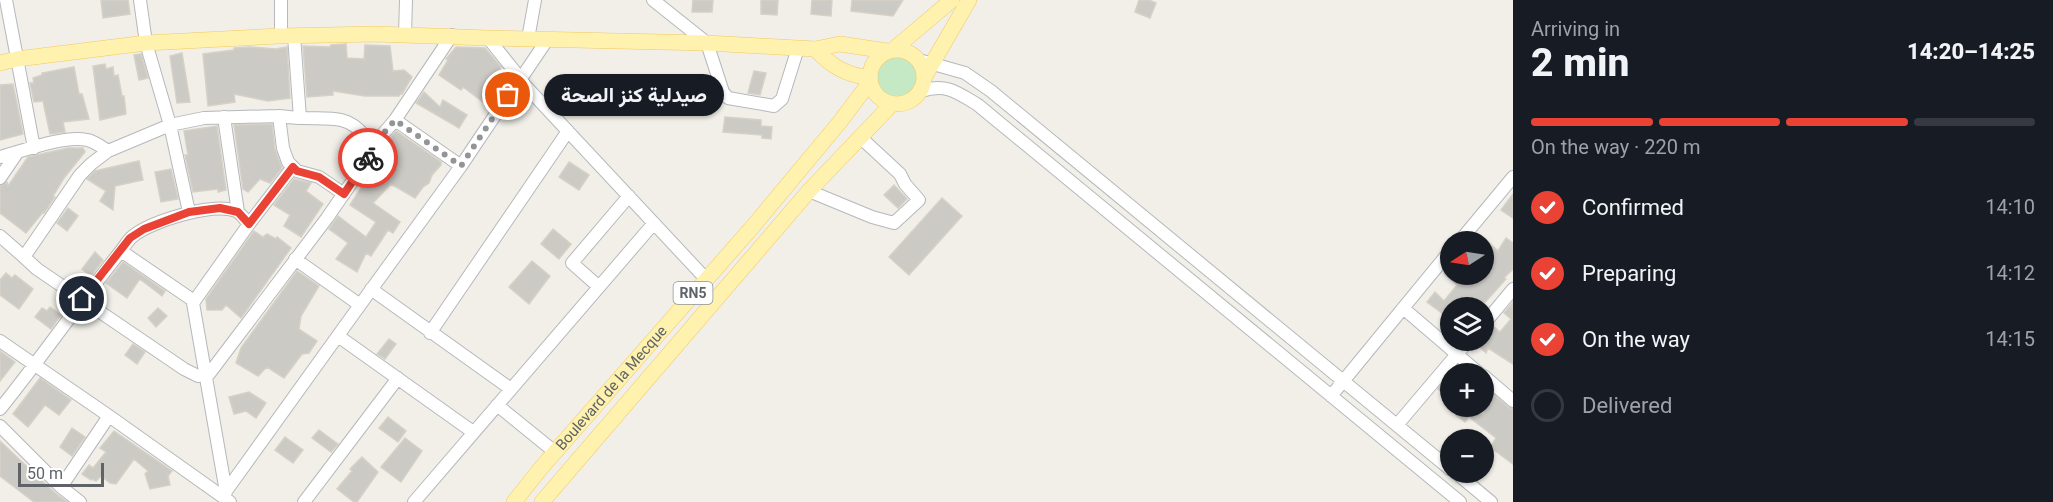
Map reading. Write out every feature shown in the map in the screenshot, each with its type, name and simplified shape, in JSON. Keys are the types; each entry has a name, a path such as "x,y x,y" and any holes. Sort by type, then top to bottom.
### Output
{"main road":[{"name":"Boulevard de la Mecque","path":"514,502 839,123 870,80 874,62 951,0"},
{"path":"921,92 924,66 969,0"},
{"path":"0,63 146,43 288,36 405,34 707,43 815,49 840,44 904,50 924,66"},
{"path":"815,49 838,69 847,74 870,80 878,96 892,104"},
{"name":"Boulevard de la Mecque","path":"542,502 809,191 892,104 908,102 921,92"}],"street":[{"path":"6,0 34,148"},
{"path":"140,0 146,43 170,125 189,212"},
{"path":"281,0 300,118"},
{"path":"405,34 406,0"},
{"path":"528,39 535,0"},
{"path":"653,0 707,43 723,92 728,98 774,106 782,99 798,48"},
{"path":"0,236 37,269 184,369 193,374 209,374 344,194 365,163 370,149 395,120 452,35"},
{"path":"488,38 520,79 706,279"},
{"path":"221,499 461,166 547,40"},
{"path":"924,66 965,73 991,91 1440,461"},
{"path":"921,92 944,87 978,105 1460,502"},
{"path":"279,116 285,157 293,167 297,171 319,177 344,194"},
{"path":"24,257 80,175 91,164 108,151 170,125 224,117 339,118 348,122 363,135 370,149"},
{"path":"224,117 238,212 249,224"},
{"path":"395,120 461,166"},
{"path":"430,333 568,131"},
{"path":"809,191 894,224 918,200 900,174 860,137"},
{"path":"0,157 72,140 88,140 108,151"},
{"path":"0,178 17,153"},
{"path":"221,499 194,301 293,167"},
{"path":"1468,231 1513,177"},
{"path":"599,287 572,263 629,196"},
{"path":"0,409 35,366 82,299 130,238 144,229 189,212 220,208 238,212"},
{"path":"414,502 654,223"},
{"path":"121,251 194,301"},
{"path":"295,259 360,305"},
{"path":"1331,396 1440,263"},
{"path":"1494,312 1513,289"},
{"path":"371,290 511,389"},
{"path":"1403,308 1468,363"},
{"path":"338,336 473,432"},
{"path":"0,341 109,416 221,499"},
{"path":"1397,425 1460,351"},
{"path":"304,502 398,378"},
{"path":"1494,384 1511,396"},
{"path":"497,405 555,452"},
{"path":"61,487 109,416"},
{"path":"0,426 61,487 80,502"},
{"path":"1468,483 1491,502"}],"green space":[{"path":"903,54 915,60 920,68 920,86 915,94 907,99 893,100 885,97 878,90 875,72 878,64 885,57"}],"building":[{"path":"101,0 128,0 130,14 103,18"},
{"path":"693,0 713,0 712,12 692,12"},
{"path":"761,0 778,0 777,15 761,14"},
{"path":"812,0 832,0 831,16 811,14"},
{"path":"852,0 903,0 893,16 851,11"},
{"path":"1139,0 1156,3 1150,18 1135,12"},
{"path":"346,44 347,58 364,59 365,45 390,46 393,71 404,70 412,77 402,94 399,96 365,96 333,91 333,95 307,97 303,46 330,47"},
{"path":"250,47 276,49 287,47 290,98 268,101 234,94 235,102 208,106 203,54"},
{"path":"456,47 485,48 501,67 489,86 492,88 483,102 463,87 461,90 439,75 448,60 446,59"},
{"path":"182,53 190,102 177,103 170,56"},
{"path":"141,54 148,78 139,80 134,55"},
{"path":"105,64 106,69 113,67 114,76 118,75 126,114 100,120 93,66"},
{"path":"74,67 79,94 82,94 89,119 63,122 65,132 50,134 43,101 34,102 30,83 34,83 33,78 42,73"},
{"path":"754,71 766,73 760,95 748,93"},
{"path":"13,84 23,134 0,140 0,85"},
{"path":"424,92 440,107 443,100 467,115 459,128 416,103"},
{"path":"725,117 761,120 761,126 772,127 771,139 762,138 762,135 723,132"},
{"path":"272,124 275,149 282,168 270,183 260,179 248,192 243,189 234,125"},
{"path":"217,126 226,190 193,192 185,155 188,155 184,131"},
{"path":"396,131 441,162 441,165 415,198 391,184 373,203 400,222 393,233 388,230 371,256 366,253 357,272 336,259 348,243 329,229 338,216 366,237 376,222 350,205 364,183 362,181 377,155"},
{"path":"68,148 83,148 85,152 64,178 44,213 26,233 0,213 0,186 7,182 8,186 28,157"},
{"path":"139,161 143,180 115,186 113,210 100,201 106,191 87,179 95,171"},
{"path":"569,162 589,175 579,190 559,177"},
{"path":"171,169 178,199 161,202 155,172"},
{"path":"294,179 311,183 306,191 323,204 301,237 284,226 290,215 274,205"},
{"path":"894,185 907,199 898,208 884,195"},
{"path":"1513,194 1513,218 1501,210"},
{"path":"942,198 962,216 909,275 889,257"},
{"path":"68,208 78,216 67,231 57,223"},
{"path":"553,229 571,244 559,259 541,244"},
{"path":"254,231 263,237 267,234 276,239 277,237 291,248 241,318 226,305 222,310 207,310 206,299"},
{"path":"1506,238 1513,243 1513,269 1490,297 1447,297 1457,285 1494,285 1494,247 1498,251"},
{"path":"95,252 103,260 91,276 82,269"},
{"path":"532,261 550,276 529,304 509,287"},
{"path":"123,262 165,291 162,296 141,280 127,298 106,283"},
{"path":"297,271 319,286 301,316 299,329 317,341 309,353 302,354 284,378 267,367 258,376 236,363 241,348"},
{"path":"6,273 12,278 15,275 33,289 19,309 0,295 0,280"},
{"path":"1435,292 1440,297 1440,312 1427,302"},
{"path":"1513,302 1513,364 1493,351 1494,327 1500,332 1511,319 1504,313"},
{"path":"50,307 61,315 51,329 35,317 42,308 47,311"},
{"path":"158,308 167,316 156,327 148,318"},
{"path":"389,339 396,344 385,359 377,354"},
{"path":"133,344 145,352 137,364 125,355"},
{"path":"0,351 15,362 0,381"},
{"path":"40,378 71,400 59,415 45,405 28,427 13,414"},
{"path":"249,392 266,403 256,418 246,411 234,414 229,397"},
{"path":"1494,395 1513,409 1513,464 1494,450 1496,438 1494,429 1484,429 1469,417 1494,417"},
{"path":"388,417 406,431 398,442 379,428"},
{"path":"1459,417 1469,417 1465,422"},
{"path":"72,428 85,437 72,456 60,447"},
{"path":"319,430 338,444 331,452 312,438"},
{"path":"114,431 172,471 168,476 170,485 150,489 145,474 148,471 134,459 116,484 110,483 101,476 96,481 82,474 89,465 93,468 106,452 100,448"},
{"path":"285,437 303,450 293,463 275,450"},
{"path":"405,438 422,451 401,482 381,467"},
{"path":"0,441 67,502 34,502 0,476"},
{"path":"362,457 378,472 357,502 354,502 337,489 352,471 350,469"}],"way so far":[{"path":"368,158 370,149 395,120 461,166 508,95"}],"place":[{"name":"صيدلية كنز الصحة","path":"508,95"}],"route":[{"path":"82,299 130,238 144,229 189,212 220,208 238,212 249,224 293,167 297,171 319,177 344,194 368,158"}]}
